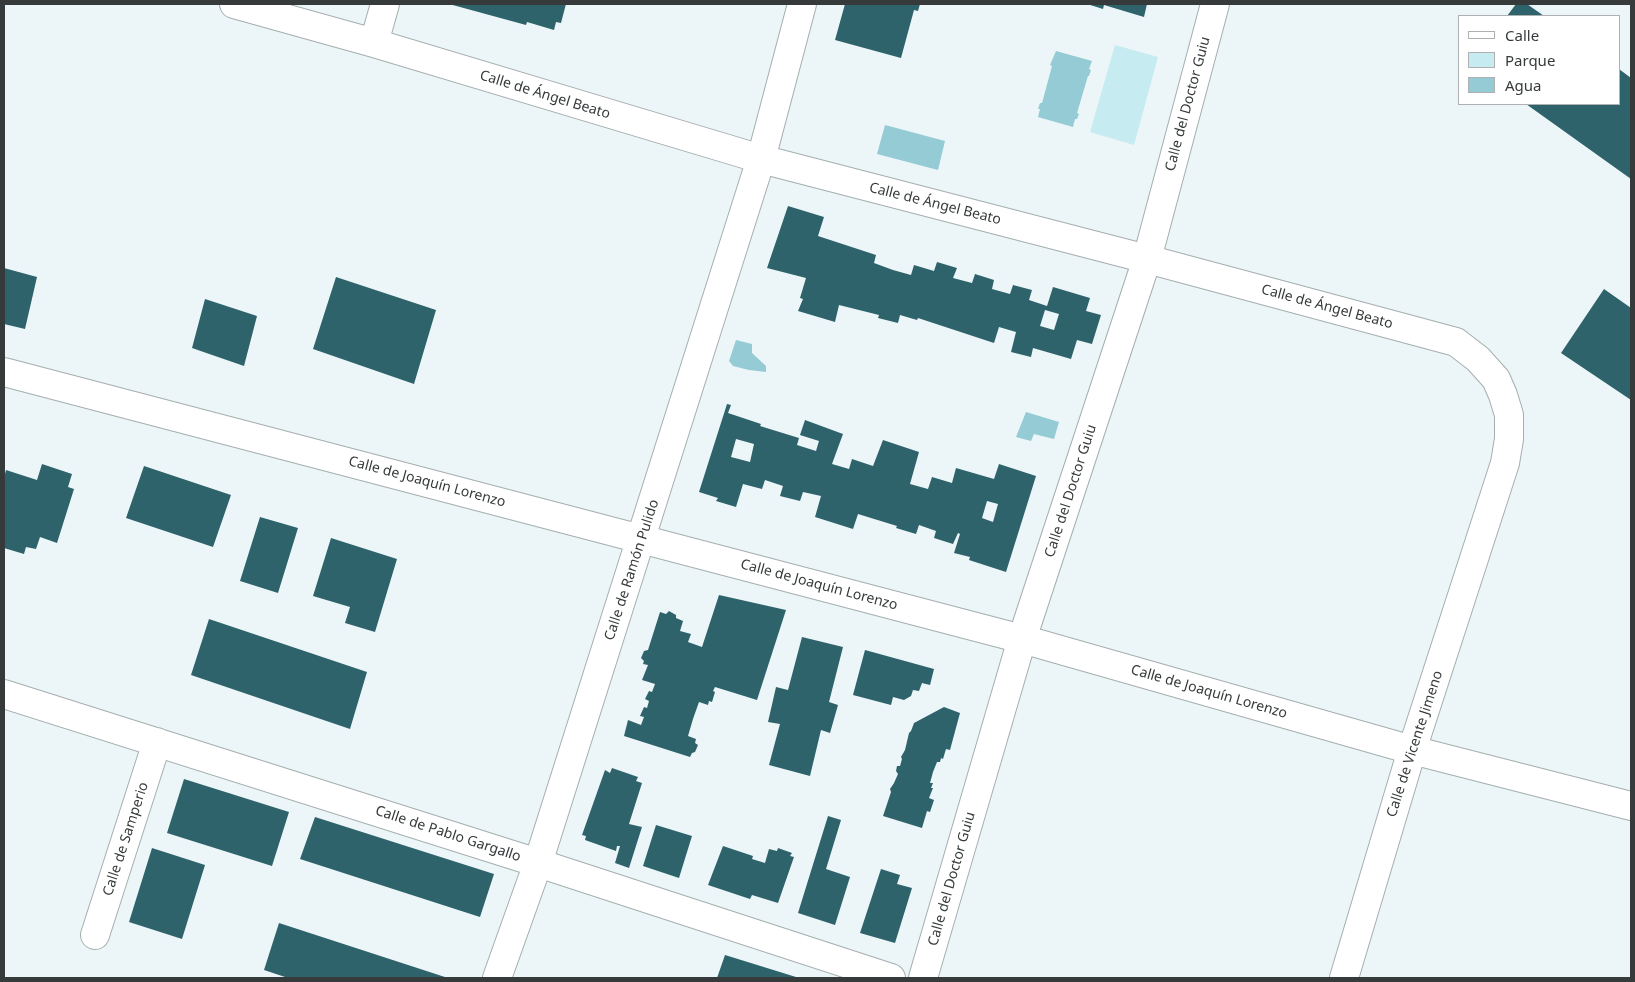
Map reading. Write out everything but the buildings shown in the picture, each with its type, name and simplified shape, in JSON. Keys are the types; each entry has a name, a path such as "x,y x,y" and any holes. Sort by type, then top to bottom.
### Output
{"street":[{"name":"Calle de Ángel Beato","path":"234,4 374,43 762,159 1456,342 1478,359 1496,378 1509,415 1509,439 1505,463 1491,510"},
{"path":"374,43 386,4"},
{"name":"Calle de Ramón Pulido","path":"497,978 538,863 762,159 802,4"},
{"name":"Calle del Doctor Guiu","path":"923,978 1022,639 1147,259 1215,4"},
{"name":"Calle de Joaquín Lorenzo","path":"4,372 1022,639 1412,750 1631,806"},
{"name":"Calle de Vicente Jimeno","path":"1344,978 1412,750 1491,510"},
{"name":"Calle de Pablo Gargallo","path":"4,694 538,863 892,978"},
{"name":"Calle de Samperio","path":"94,935 157,742"}],"green space":[{"path":"1115,45 1158,57 1134,145 1090,132"}],"water":[{"path":"1056,51 1092,61 1089,69 1091,70 1077,113 1079,114 1077,119 1075,119 1073,127 1038,117 1040,109 1038,109 1040,103 1042,103 1052,66 1050,65"},
{"path":"885,125 945,141 938,170 877,154"},
{"path":"736,340 752,344 752,353 766,366 766,372 733,366 729,361"},
{"path":"1026,412 1059,422 1054,439 1034,434 1031,441 1016,437"}]}
